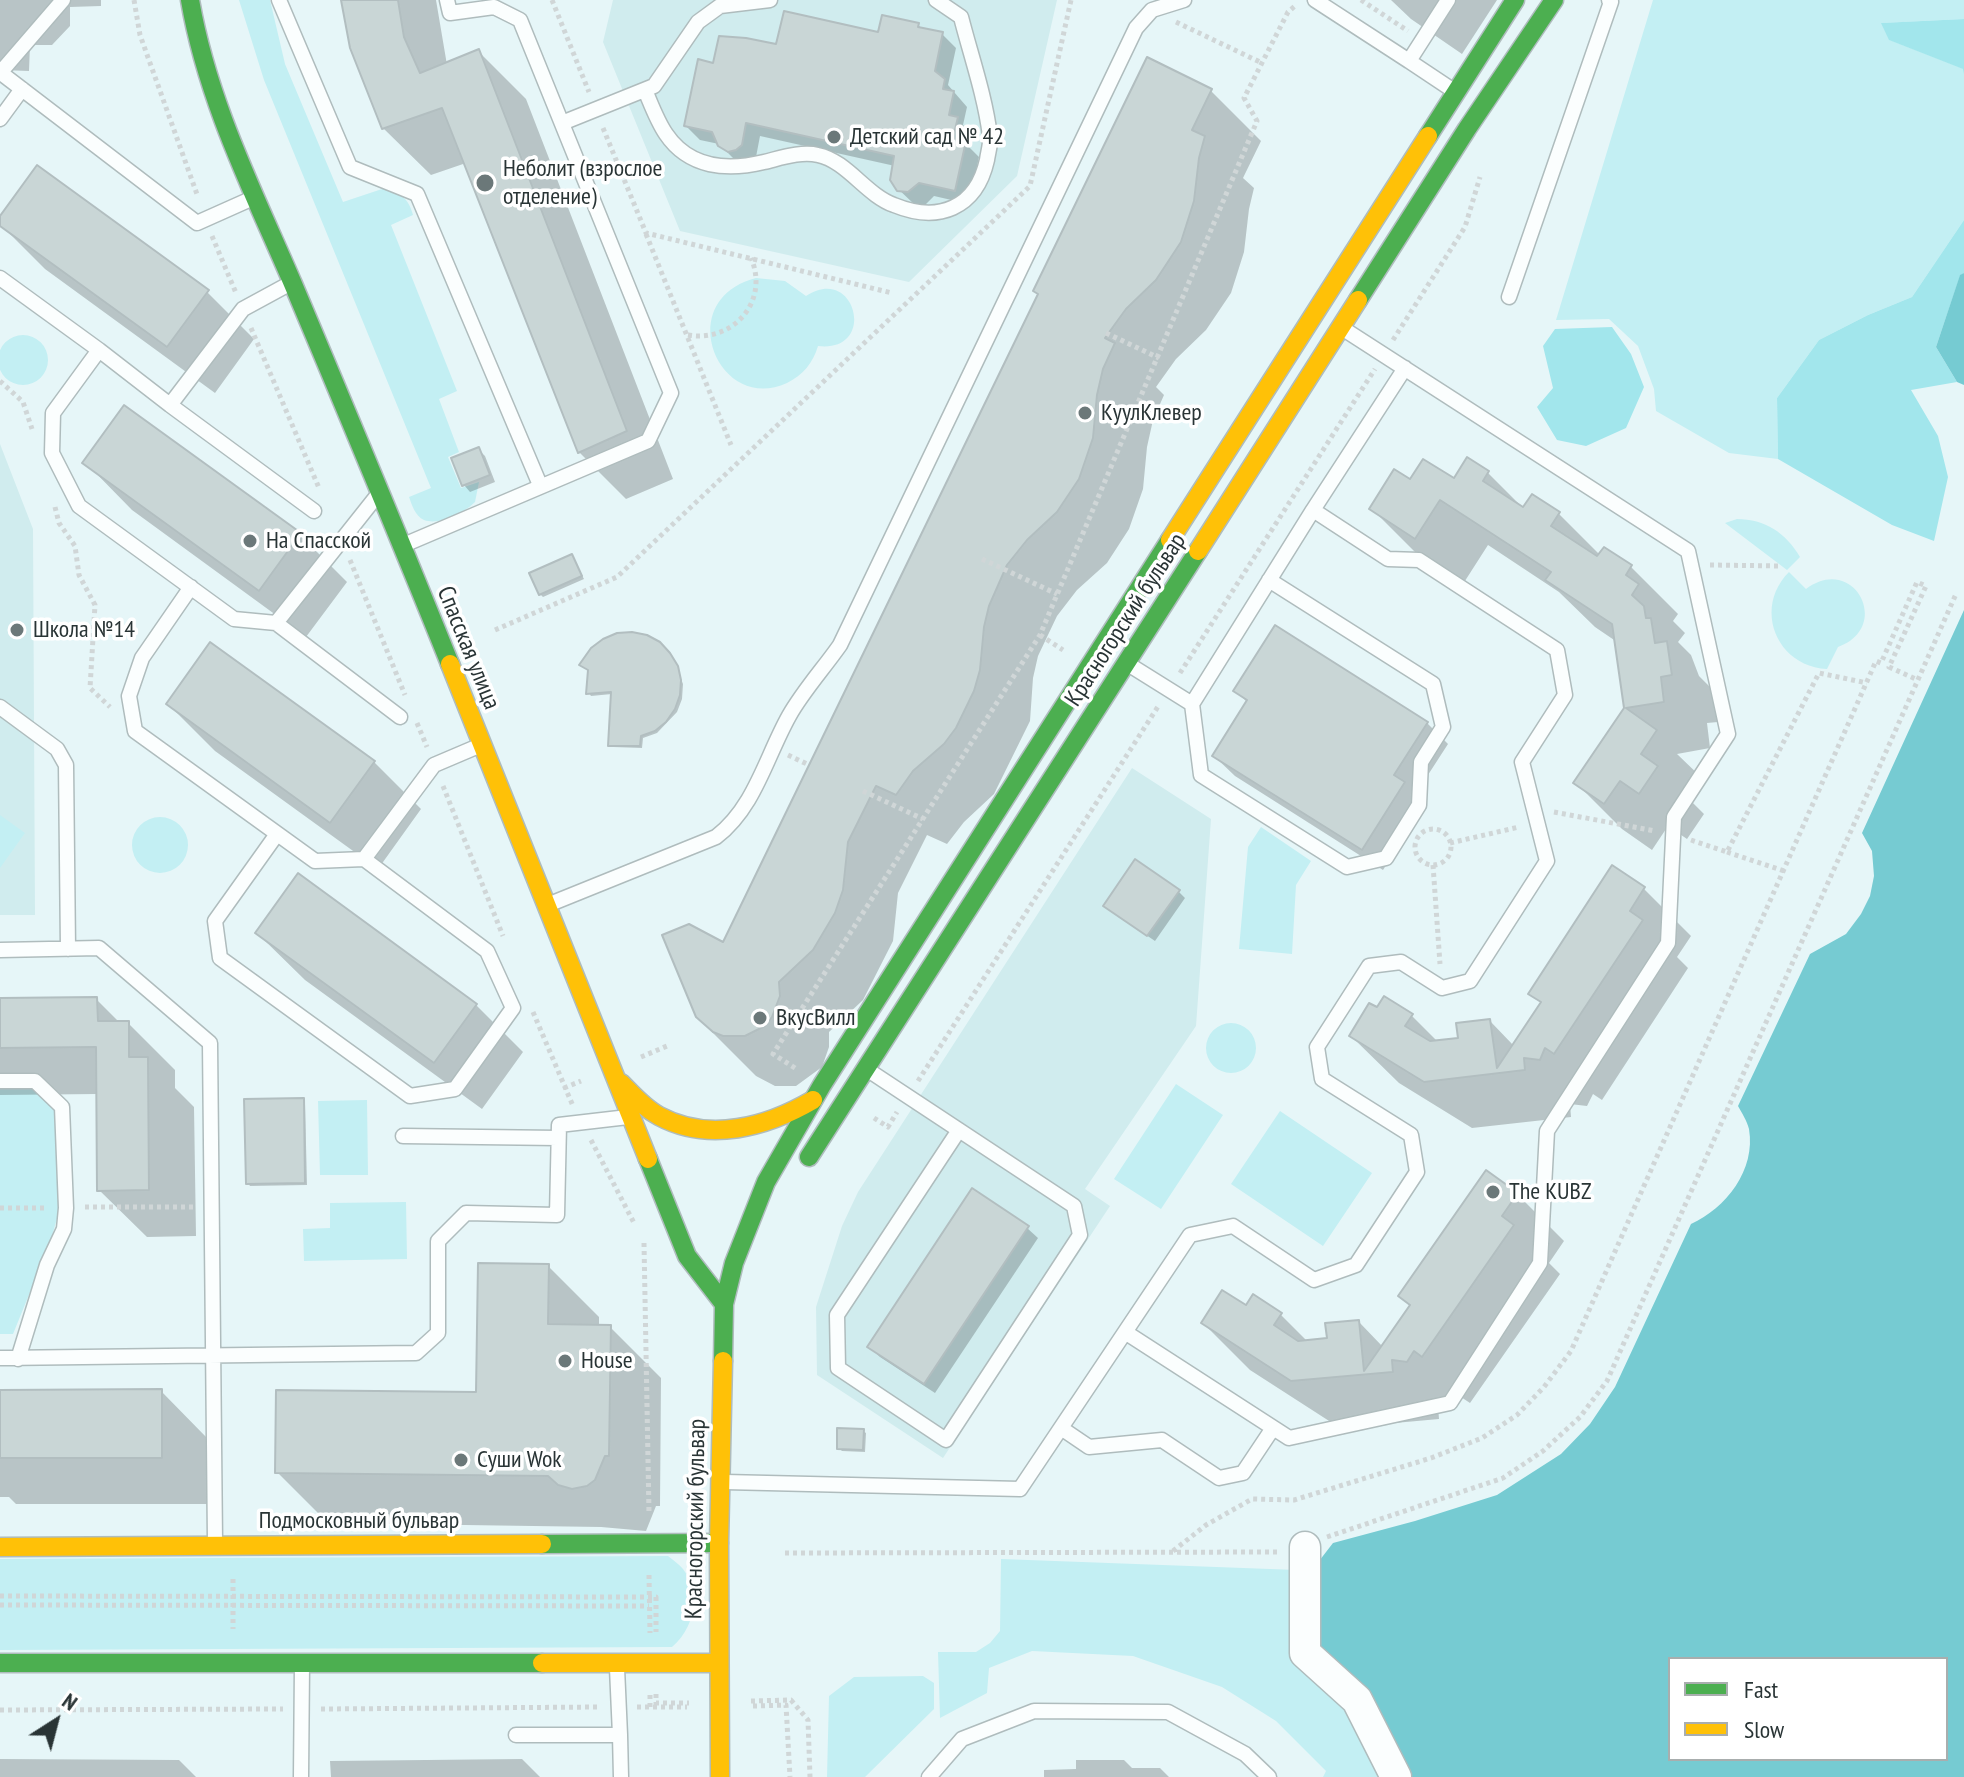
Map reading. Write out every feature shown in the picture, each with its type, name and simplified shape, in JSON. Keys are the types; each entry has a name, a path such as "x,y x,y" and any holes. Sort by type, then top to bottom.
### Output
{"main road":[{"name":"Спасская улица","path":"190,0 195,30 217,106 381,491 687,1256 724,1304"},
{"name":"Красногорский бульвар","path":"720,1777 719,1543 724,1304 734,1263 766,1182 813,1100 1515,0"},
{"name":"Красногорский бульвар","path":"797,1175 1467,129 1554,0"},
{"path":"618,1079 638,1101 660,1117 692,1128 745,1128 767,1124 790,1115 813,1100"},
{"name":"Красногорский бульвар","path":"734,1263 780,1199"},
{"name":"Подмосковный бульвар","path":"0,1547 719,1543"},
{"path":"0,1663 718,1663"}],"street":[{"path":"1305,1547 1305,1653 1357,1700 1396,1777"}],"lane":[{"path":"63,0 0,73 197,223 256,197"},
{"path":"279,0 350,167 417,194 540,485"},
{"path":"402,546 648,441 671,393 520,20 494,7 450,13 447,0"},
{"path":"562,123 654,86 698,22 720,6 770,0"},
{"path":"645,90 665,134 681,151 699,163 745,167 798,154 818,155 834,162 889,204 933,214 952,210 975,190 983,176 991,139 961,17 936,0"},
{"path":"547,905 716,837 745,808 790,714 840,645 1136,28 1152,10 1184,0"},
{"path":"1315,0 1456,93"},
{"path":"1409,61 1448,0"},
{"path":"1509,297 1611,2 1609,0"},
{"path":"0,119 22,89"},
{"path":"0,278 314,511"},
{"path":"170,405 243,309 292,282"},
{"path":"1125,1332 1289,1438 1450,1403 1540,1263 1547,1131 1668,943 1674,817 1728,734 1688,551 1342,328"},
{"path":"99,350 53,413 52,453 79,506 234,619 276,623 405,712"},
{"path":"1269,580 1433,684 1443,727 1421,762 1419,805 1386,858 1347,867 1201,775 1192,704 1269,580 1313,510 1405,368"},
{"path":"276,623 381,491"},
{"path":"721,1482 1020,1489 1190,1235 1233,1226 1314,1280 1356,1265 1417,1172 1411,1135 1322,1079 1317,1047 1369,966 1401,962 1442,988 1470,981 1547,861 1522,762 1565,695 1557,650 1419,560 1388,559 1313,510"},
{"path":"191,587 142,658 129,696 135,731 315,861 364,859 487,951 513,1008 455,1089 410,1096 220,958 215,921 277,834"},
{"path":"1127,663 1192,704"},
{"path":"0,707 57,749 66,765 68,949"},
{"path":"364,859 434,765 481,744"},
{"path":"0,950 99,948 210,1043 215,1545"},
{"path":"867,1070 908,1096 1074,1206 1080,1235 946,1440 838,1368 837,1315 959,1130"},
{"path":"0,1081 35,1081 62,1107 64,1229 47,1265 18,1359"},
{"path":"0,1358 416,1353 438,1333 438,1241 466,1213 557,1215 559,1125 633,1117"},
{"path":"403,1136 558,1138"},
{"path":"1061,1428 1089,1447 1162,1440 1219,1478 1243,1473 1273,1428"},
{"path":"301,1777 302,1663"},
{"path":"617,1663 621,1777"},
{"path":"929,1777 962,1739 1034,1711 1168,1712 1245,1754 1269,1777"},
{"path":"516,1735 620,1735"}],"path":[{"path":"134,0 140,35 205,219 322,495"},
{"path":"552,0 731,445"},
{"path":"495,630 617,577 1030,186 1071,0"},
{"path":"795,1068 773,1054 1040,635 1257,121 1244,98 1288,12 1303,0"},
{"path":"1152,10 1262,63"},
{"path":"863,1111 888,1127 1465,227 1481,171"},
{"path":"646,233 892,293"},
{"path":"687,335 718,334 745,316 756,286 751,258"},
{"path":"1106,333 1159,358"},
{"path":"0,381 23,402 36,442"},
{"path":"52,496 59,523 75,546 79,575 95,605 90,688 135,731"},
{"path":"341,538 405,712"},
{"path":"982,559 1057,594"},
{"path":"1691,565 1781,566"},
{"path":"1172,1551 1206,1525 1252,1499 1294,1500 1431,1458 1482,1438 1517,1415 1544,1387 1571,1351 1876,661 1881,663 1917,582 1926,586 1889,667 1918,680"},
{"path":"785,1553 1287,1552 1503,1478 1543,1451 1580,1417 1607,1381 1956,594"},
{"path":"1040,635 1066,651"},
{"path":"417,723 505,941"},
{"path":"863,791 923,819"},
{"path":"1450,843 1537,823"},
{"path":"1432,829 1447,836 1450,843 1447,858 1433,865 1425,863 1415,851 1418,836 1432,829"},
{"path":"1727,852 1784,871"},
{"path":"1433,865 1442,988"},
{"path":"528,1000 564,1088 637,1228"},
{"path":"637,1058 667,1046"},
{"path":"0,1208 212,1207"},
{"path":"644,1241 650,1707"},
{"path":"233,1571 233,1634"},
{"path":"0,1605 649,1606"},
{"path":"0,1710 786,1705 790,1777"}],"shaded area":[{"path":"239,0 270,0 285,64 343,202 385,188 404,197 411,209 413,215 391,225 457,391 439,399 459,452 448,457 461,488 479,482 475,502 452,517 424,520 413,507 409,497 431,488 264,80"},
{"name":"Детский сад № 42","path":"613,0 1057,0 1017,176 909,282 680,231 603,42"},
{"path":"1653,0 1964,0 1964,19 1882,23 1890,40 1964,69 1964,220 1912,297 1819,340 1777,398 1778,459 1729,453 1656,411 1654,389 1638,346 1609,319 1556,320"},
{"path":"1964,19 1964,74 1963,69 1889,40 1881,23"},
{"path":"1964,220 1964,273 1960,276 1936,347 1957,382 1911,390 1938,436 1948,477 1934,541 1892,525 1778,459 1777,398 1819,340 1912,297"},
{"path":"1964,273 1964,385 1957,382 1936,347 1960,275"},
{"path":"756,278 785,281 806,296 823,289 837,291 848,299 854,325 848,336 837,345 818,346 807,368 793,380 762,389 741,383 724,370 714,351 710,329 715,308 730,290"},
{"path":"1612,327 1631,354 1644,387 1626,428 1586,446 1557,440 1537,407 1553,388 1543,346 1555,329"},
{"path":"13,337 33,337 46,350 46,370 33,383 13,383 0,370 0,350"},
{"name":"Школа №14","path":"0,444 33,529 35,915 0,915"},
{"path":"1737,519 1774,529 1800,557 1787,570 1725,523"},
{"path":"1789,572 1806,589 1823,580 1839,580 1852,586 1861,597 1865,610 1863,624 1854,637 1838,647 1827,669 1794,658 1775,633 1773,602 1778,586"},
{"path":"1964,610 1964,1777 1410,1777 1316,1651 1316,1565 1333,1543 1497,1495 1561,1454 1590,1424 1615,1387 1691,1224 1727,1198 1743,1173 1748,1159 1749,1129 1738,1106 1810,954 1846,934 1861,914 1870,896 1874,876 1872,851 1862,833"},
{"path":"1132,768 1211,819 1196,1026 1085,1189 1110,1206 943,1458 817,1375 816,1307 842,1226 858,1192"},
{"path":"0,815 25,833 0,868"},
{"path":"160,817 180,825 188,845 180,865 160,873 140,865 132,845 140,825"},
{"path":"1261,827 1311,861 1296,885 1292,954 1239,949 1248,847"},
{"path":"1231,1023 1249,1030 1256,1048 1249,1066 1231,1073 1213,1066 1206,1048 1213,1030"},
{"path":"1176,1084 1223,1115 1161,1209 1114,1179"},
{"path":"0,1087 31,1087 57,1111 60,1208 50,1243 13,1334 0,1334"},
{"path":"367,1100 368,1175 320,1175 318,1101"},
{"path":"1280,1111 1372,1173 1323,1246 1231,1184"},
{"path":"406,1202 407,1259 304,1261 303,1229 330,1228 330,1203"},
{"path":"668,1556 689,1579 694,1600 686,1630 672,1647 0,1650 0,1559"},
{"path":"1001,1559 1297,1570 1352,1705 1388,1777 1323,1777 1326,1771 1276,1721 1222,1687 1133,1656 1032,1651 989,1668 987,1693 940,1718 938,1652 976,1652 990,1643 1000,1631"},
{"path":"923,1676 934,1683 934,1709 865,1777 827,1777 829,1696 854,1677"}],"building":[{"path":"341,0 398,0 404,37 420,73 479,49 627,431 578,453 442,108 382,129 350,48"},
{"path":"784,11 878,32 882,15 943,32 935,71 945,79 943,89 954,91 949,115 958,117 953,138 966,141 955,191 919,183 908,192 897,191 890,180 894,156 746,123 742,145 728,152 718,146 712,132 684,126 698,59 713,63 719,36 776,44"},
{"path":"1147,57 1212,89 1192,130 1205,136 1194,201 1181,242 1156,280 1126,309 1105,338 1115,343 1103,369 1093,438 1079,479 1057,512 1027,540 1007,565 989,606 974,691 956,728 944,744 913,771 896,795 876,786 848,842 843,890 835,913 813,950 779,982 780,996 772,1017 765,1026 745,1036 723,1036 713,1032 696,1017 662,935 689,924 723,942 1038,294 1033,291"},
{"path":"37,165 209,290 167,347 0,226 0,216"},
{"path":"124,405 301,533 259,591 82,463"},
{"path":"479,447 490,475 462,486 451,458"},
{"path":"1467,457 1489,471 1483,481 1523,507 1532,494 1560,512 1551,526 1597,556 1604,547 1632,565 1626,575 1639,584 1632,595 1644,606 1646,618 1651,618 1655,643 1667,641 1672,675 1661,677 1664,702 1626,708 1657,730 1641,754 1658,766 1639,794 1620,781 1604,804 1573,783 1624,708 1612,624 1545,580 1551,572 1440,500 1415,539 1369,509 1394,469 1410,479 1423,459 1454,478"},
{"path":"572,554 582,576 539,595 529,573"},
{"path":"1275,625 1428,722 1394,775 1405,782 1362,850 1212,756 1247,700 1233,691"},
{"path":"632,632 660,642 670,653 678,666 680,695 666,722 655,731 641,736 640,746 608,746 611,692 586,694 588,670 579,665 591,648 603,639 617,633"},
{"path":"210,642 375,761 330,823 166,704"},
{"path":"1135,859 1180,890 1147,936 1103,906"},
{"path":"1612,865 1645,887 1630,911 1643,920 1554,1054 1545,1048 1540,1060 1524,1058 1525,1070 1424,1082 1349,1036 1369,1003 1377,1007 1384,996 1413,1014 1405,1026 1430,1041 1458,1038 1456,1023 1490,1019 1497,1068 1541,1002 1528,994"},
{"path":"298,873 477,1004 434,1063 255,933"},
{"path":"97,997 98,1021 129,1021 129,1057 148,1057 149,1190 97,1191 96,1047 0,1048 0,998"},
{"path":"304,1098 305,1183 246,1184 244,1099"},
{"path":"1486,1170 1518,1193 1502,1216 1514,1225 1422,1357 1414,1351 1407,1362 1392,1360 1393,1372 1291,1381 1201,1323 1222,1290 1246,1305 1253,1294 1282,1313 1274,1325 1298,1341 1327,1338 1325,1323 1359,1320 1364,1371 1410,1305 1398,1296"},
{"path":"972,1188 1029,1226 924,1384 867,1347"},
{"path":"478,1263 549,1264 548,1324 611,1325 609,1456 605,1456 595,1480 587,1486 572,1489 558,1485 548,1476 275,1473 276,1390 476,1392"},
{"path":"162,1389 162,1458 0,1458 0,1390"},
{"path":"837,1428 864,1429 863,1450 837,1449"}],"traffic: fast":[{"path":"190,0 208,73 233,145 450,664"},
{"path":"1428,136 1515,0"},
{"path":"1358,300 1554,0"},
{"path":"723,1361 724,1304 734,1263 766,1182 822,1085 1170,540"},
{"path":"809,1157 1198,551"},
{"path":"648,1159 687,1256 724,1304"},
{"path":"542,1544 719,1543"},
{"path":"0,1663 542,1663"}],"traffic: slow":[{"path":"1170,540 1428,136"},
{"path":"1198,551 1358,300"},
{"path":"450,664 648,1159"},
{"path":"621,1083 659,1116 698,1129 718,1130 757,1124 813,1100"},
{"path":"720,1777 719,1543 723,1361"},
{"path":"0,1547 542,1544"},
{"path":"542,1663 718,1663"}],"place":[{"name":"Детский сад № 42","path":"834,137"},
{"name":"Неболит (взрослое отделение)","path":"485,183"},
{"name":"КуулКлевер","path":"1085,413"},
{"name":"На Спасской","path":"250,541"},
{"name":"Школа №14","path":"17,630"},
{"name":"ВкусВилл","path":"760,1018"},
{"name":"The KUBZ","path":"1493,1192"},
{"name":"House","path":"565,1361"},
{"name":"Суши Wok","path":"461,1460"}]}
